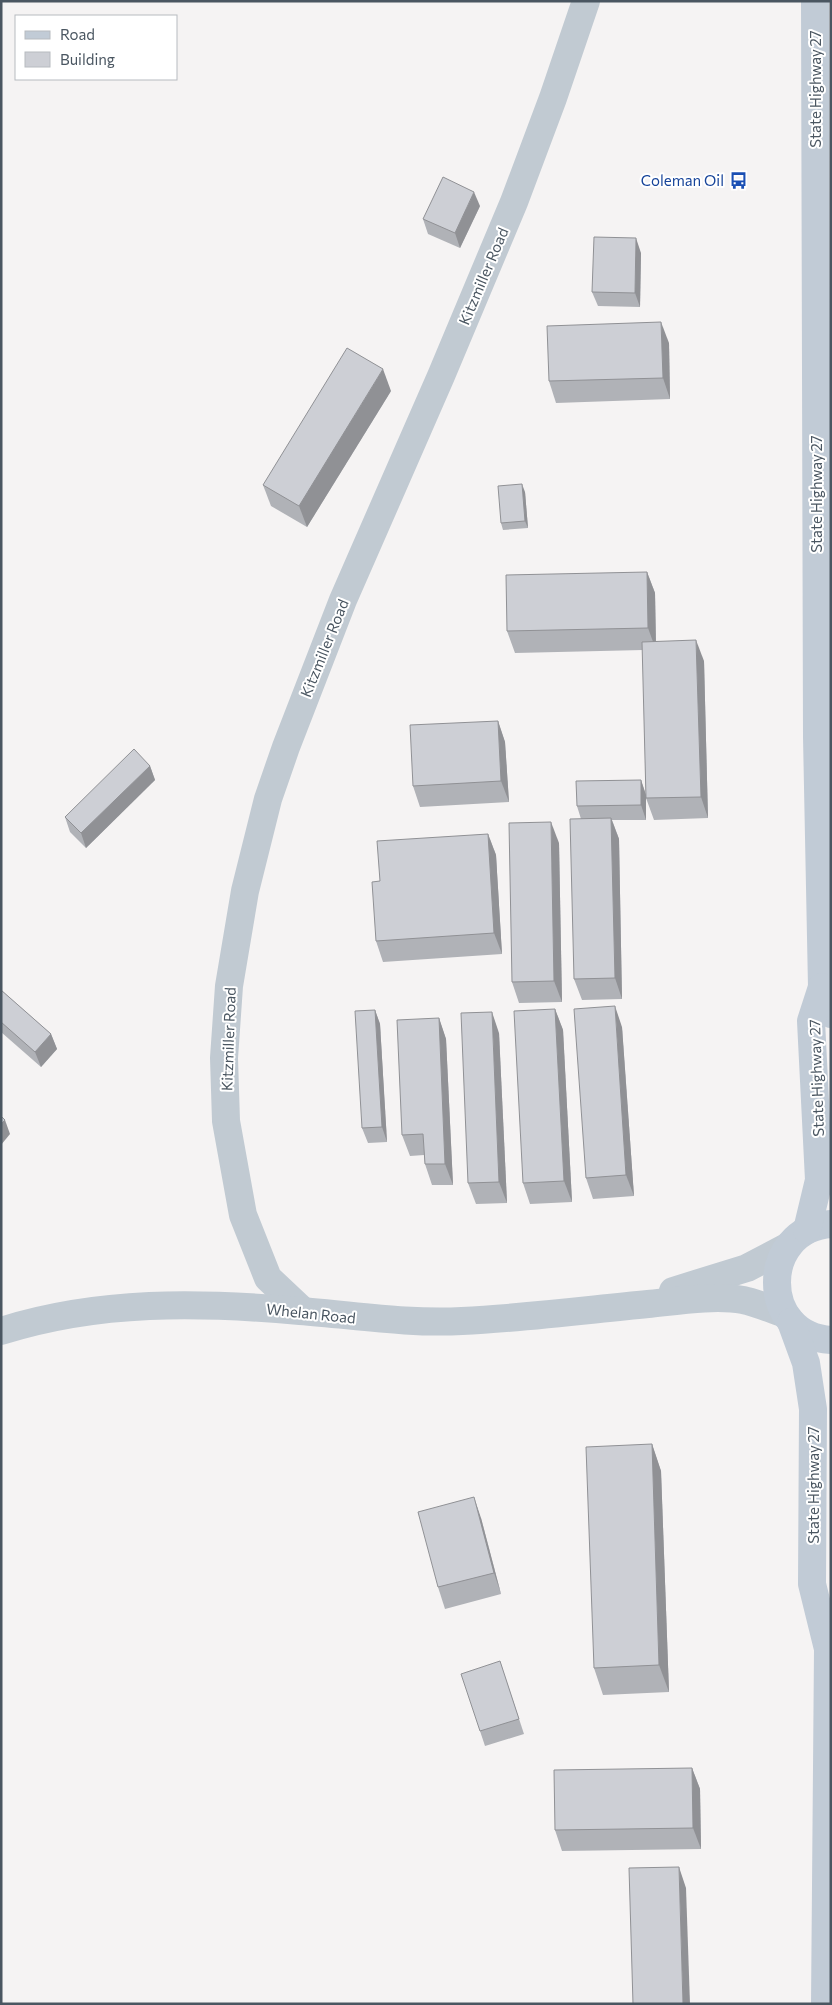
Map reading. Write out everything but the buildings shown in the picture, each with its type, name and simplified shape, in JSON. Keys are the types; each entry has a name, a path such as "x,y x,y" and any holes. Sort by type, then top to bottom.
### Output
{"main road":[{"name":"State Highway 27","path":"815,1 816,737 822,986 831,1014"},
{"name":"State Highway 27","path":"822,986 811,1021 819,1180 808,1234 779,1263 776,1280 778,1298 806,1363 813,1409 812,1584 829,1642 825,2004"},
{"path":"788,1318 805,1333 822,1340 831,1340"}],"street":[{"name":"Kitzmiller Road","path":"303,1311 268,1278 244,1215 226,1121 224,1058 229,986 245,890 268,799 295,722 344,600 514,202 553,98 586,1"},
{"name":"Whelan Road","path":"624,1306 747,1268 808,1234"},
{"name":"Whelan Road","path":"1,1331 27,1323 93,1309 170,1304 236,1306 364,1318 461,1321 700,1299 742,1300 788,1318"}],"place":[{"name":"Coleman Oil","path":"738,180"}]}
